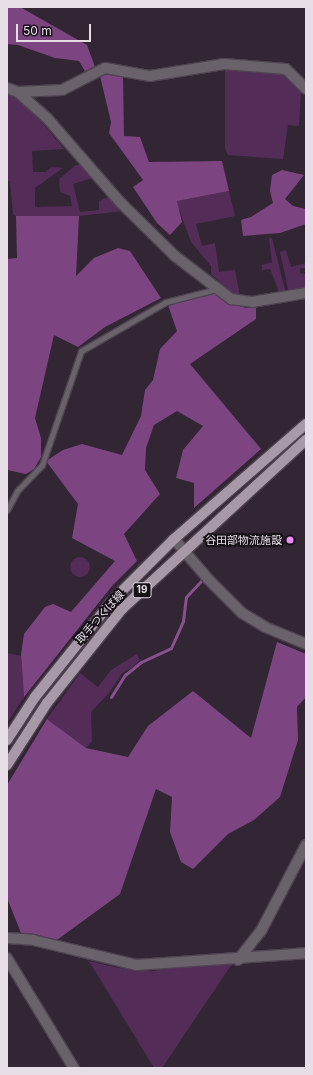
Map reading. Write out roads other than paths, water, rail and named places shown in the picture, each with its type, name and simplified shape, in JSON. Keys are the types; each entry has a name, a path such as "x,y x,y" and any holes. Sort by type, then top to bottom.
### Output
{"main road":[{"name":"取手つくば線","path":"7,740 35,697 73,647 112,601 174,539 306,424"},
{"name":"取手つくば線","path":"7,766 47,703 84,654 122,609 184,550 306,440"}],"street":[{"path":"18,92 62,90 105,68 150,76 224,64 286,69 306,89"},
{"path":"7,88 18,92 47,118 122,203 175,256 220,288 231,299 252,302 306,293"},
{"path":"174,539 208,579 242,613 265,627 306,644"},
{"path":"238,960 261,931 306,845"},
{"path":"7,938 33,940 136,965 238,960 306,953"},
{"path":"7,958 74,1068"}],"lane":[{"path":"7,510 18,491 42,465 81,351 166,302 220,288"}],"waterway":[{"path":"111,697 125,675 141,662 171,648 183,621 186,597 201,581"}],"place":[{"name":"谷田部物流施設","path":"290,540"}]}
